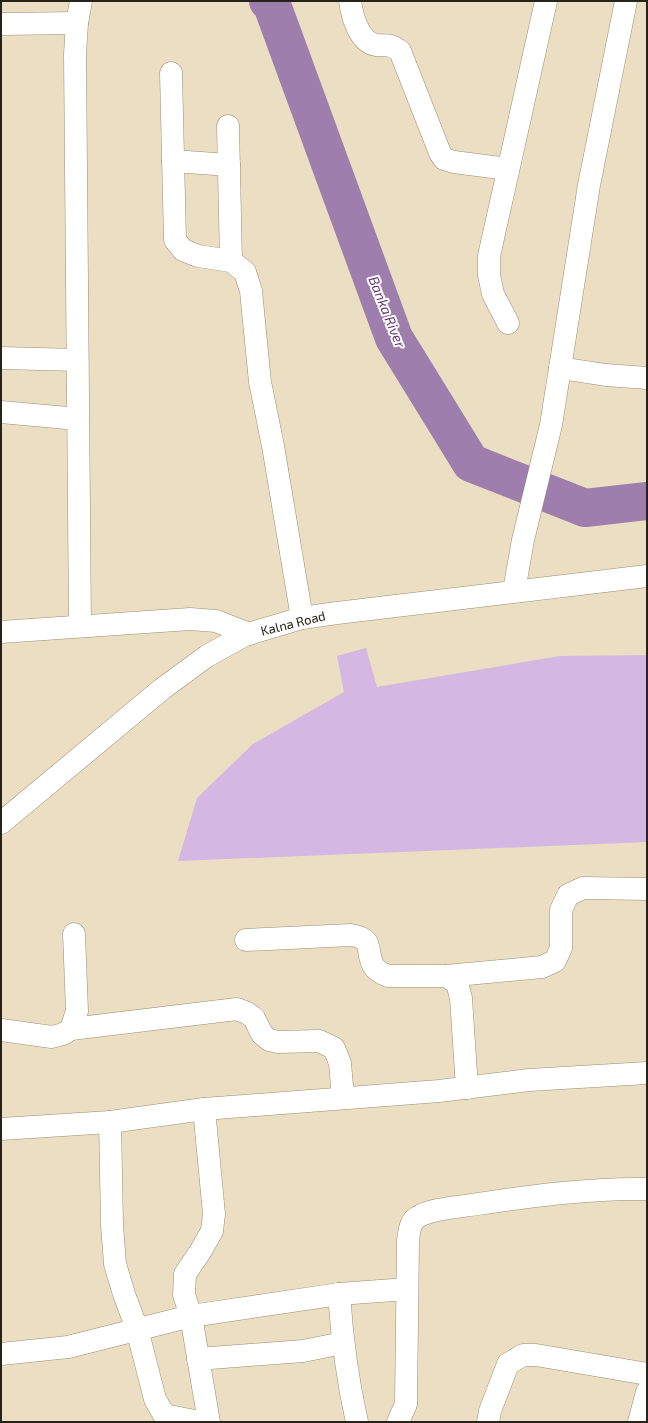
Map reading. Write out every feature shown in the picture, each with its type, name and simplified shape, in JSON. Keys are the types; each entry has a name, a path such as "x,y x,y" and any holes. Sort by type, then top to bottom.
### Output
{"street":[{"path":"80,626 75,54 77,23 81,1"},
{"path":"350,1 358,27 364,39 374,45 392,45 400,51 440,153 444,159 454,162 508,169"},
{"path":"508,323 493,294 489,275 489,256 546,1"},
{"path":"514,591 523,540 551,425 589,185 626,1"},
{"path":"1,24 77,23"},
{"path":"171,73 175,240 183,250 198,256 231,261 245,272 251,291 260,382 273,446 302,618"},
{"path":"228,126 231,261"},
{"path":"173,160 229,165"},
{"path":"1,358 77,360"},
{"path":"560,368 606,375 647,378"},
{"path":"1,412 78,419"},
{"name":"Kalna Road","path":"1,823 162,689 207,656 249,634 302,618 647,576"},
{"path":"1,632 190,619 216,621 249,634"},
{"path":"246,940 351,935 362,937 368,944 373,966 380,973 388,976 446,976 542,966 555,961 561,948 561,910 568,894 583,888 647,889"},
{"path":"71,1029 77,1011 74,934"},
{"path":"446,976 458,983 461,998 467,1088"},
{"path":"1,1030 52,1037 63,1034 71,1029 237,1009 247,1012 254,1018 262,1034 269,1040 278,1042 319,1042 334,1048 340,1063 343,1098"},
{"path":"1,1129 110,1122 204,1109 439,1092 529,1080 647,1073"},
{"path":"204,1109 214,1214 212,1231 185,1274 184,1295 191,1316 209,1422"},
{"path":"110,1122 112,1225 115,1264 137,1329 155,1398 164,1415 200,1422"},
{"path":"398,1422 406,1404 408,1240 410,1228 414,1220 423,1214 435,1211 492,1202 562,1193 625,1188 647,1188"},
{"path":"1,1354 68,1347 191,1316 339,1294 407,1289"},
{"path":"339,1294 348,1385 357,1422"},
{"path":"198,1360 303,1351 343,1343"},
{"path":"488,1422 490,1411 508,1364 523,1355 536,1355 647,1374"},
{"path":"639,1422 647,1392"}],"shaded area":[{"path":"366,648 377,687 560,656 647,655 647,842 178,861 197,798 253,744 344,692 337,656"}],"waterway":[{"name":"Banka River","path":"268,1 272,5 394,338 471,463 585,508 647,501"}]}
